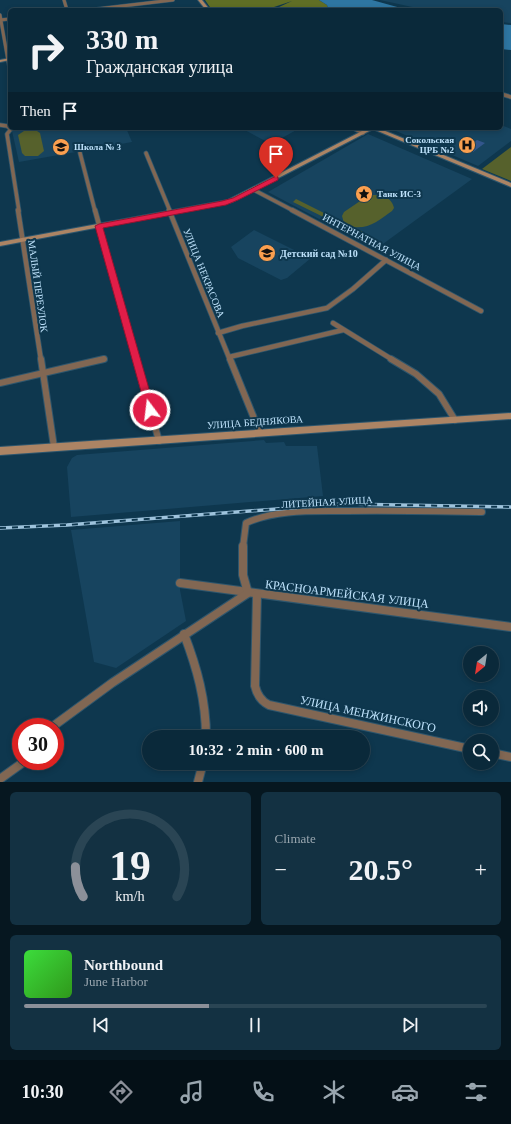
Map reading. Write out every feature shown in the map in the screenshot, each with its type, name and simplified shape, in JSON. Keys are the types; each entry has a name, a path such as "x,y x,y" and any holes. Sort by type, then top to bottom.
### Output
{"street":[{"path":"105,8 172,0"},
{"path":"200,0 206,8"},
{"path":"0,15 8,56"},
{"name":"МАЛЫЙ ПЕРЕУЛОК","path":"12,130 7,134 54,447"},
{"path":"358,130 363,132"},
{"path":"0,244 224,203 254,190 368,130"},
{"path":"378,130 511,185"},
{"path":"80,153 159,441"},
{"name":"УЛИЦА НЕКРАСОВА","path":"146,153 260,433"},
{"name":"ИНТЕРНАТНАЯ УЛИЦА","path":"254,190 481,311"},
{"name":"УЛИЦА НЕКРАСОВА","path":"218,333 242,326 327,308 353,289 386,260"},
{"path":"333,323 416,374 439,394 455,420"},
{"path":"229,357 343,330"},
{"path":"0,383 104,359"},
{"name":"УЛИЦА БЕДНЯКОВА","path":"0,451 511,416"},
{"name":"ЛИТЕЙНАЯ УЛИЦА","path":"248,592 243,575 244,532 245,524 250,520 283,514 369,509 482,512"},
{"name":"КРАСНОАРМЕЙСКАЯ УЛИЦА","path":"180,583 511,627"},
{"path":"64,719 184,634 248,592"},
{"name":"УЛИЦА МЕНЖИНСКОГО","path":"257,594 255,686 257,695 261,702 269,705 463,747"},
{"path":"184,634 203,687 206,730"},
{"path":"499,754 511,757"},
{"path":"0,779 12,770"},
{"path":"198,782 201,770"}],"shaded area":[{"path":"319,0 372,0 401,8 328,8 327,5"},
{"path":"380,0 511,0 511,23 503,22 503,8 417,8"},
{"path":"503,24 511,25 511,50 503,49"},
{"name":"Сокольская ЦРБ №2","path":"503,126 511,129 511,141 478,166 394,130 503,130"},
{"name":"Школа № 3","path":"127,130 132,142 19,162 12,131"},
{"path":"245,130 296,130 271,144"},
{"path":"368,134 472,179 376,249 268,192"},
{"name":"Детский сад №10","path":"254,230 311,258 287,278 281,280 238,258 231,247"},
{"path":"264,440 266,443 284,442 286,446 317,446 323,496 71,517 67,467 72,458 77,455"},
{"path":"180,521 180,590 186,621 116,668 94,662 71,530"}],"green space":[{"path":"205,0 319,0 327,5 328,8 279,7 292,1 274,7 211,8"},
{"path":"36,130 40,133 44,151 38,156 25,156 22,153 18,135 24,131"},
{"path":"511,147 511,181 482,169"},
{"path":"371,195 386,197 391,201 394,208 374,223 364,227 353,227 363,232 360,235 293,202 296,199 344,223 342,216 344,212"}],"building":[{"path":"477,140 485,143 473,152 465,149"}],"railway":[{"path":"0,528 67,525 343,504 511,507"}],"place":[{"name":"Сокольская ЦРБ №2","path":"467,145"},
{"name":"Школа № 3","path":"61,147"},
{"name":"Танк ИС-3","path":"364,194"},
{"name":"Детский сад №10","path":"267,253"}],"route":[{"path":"150,410 99,226 224,203 236,199 276,178"}]}
